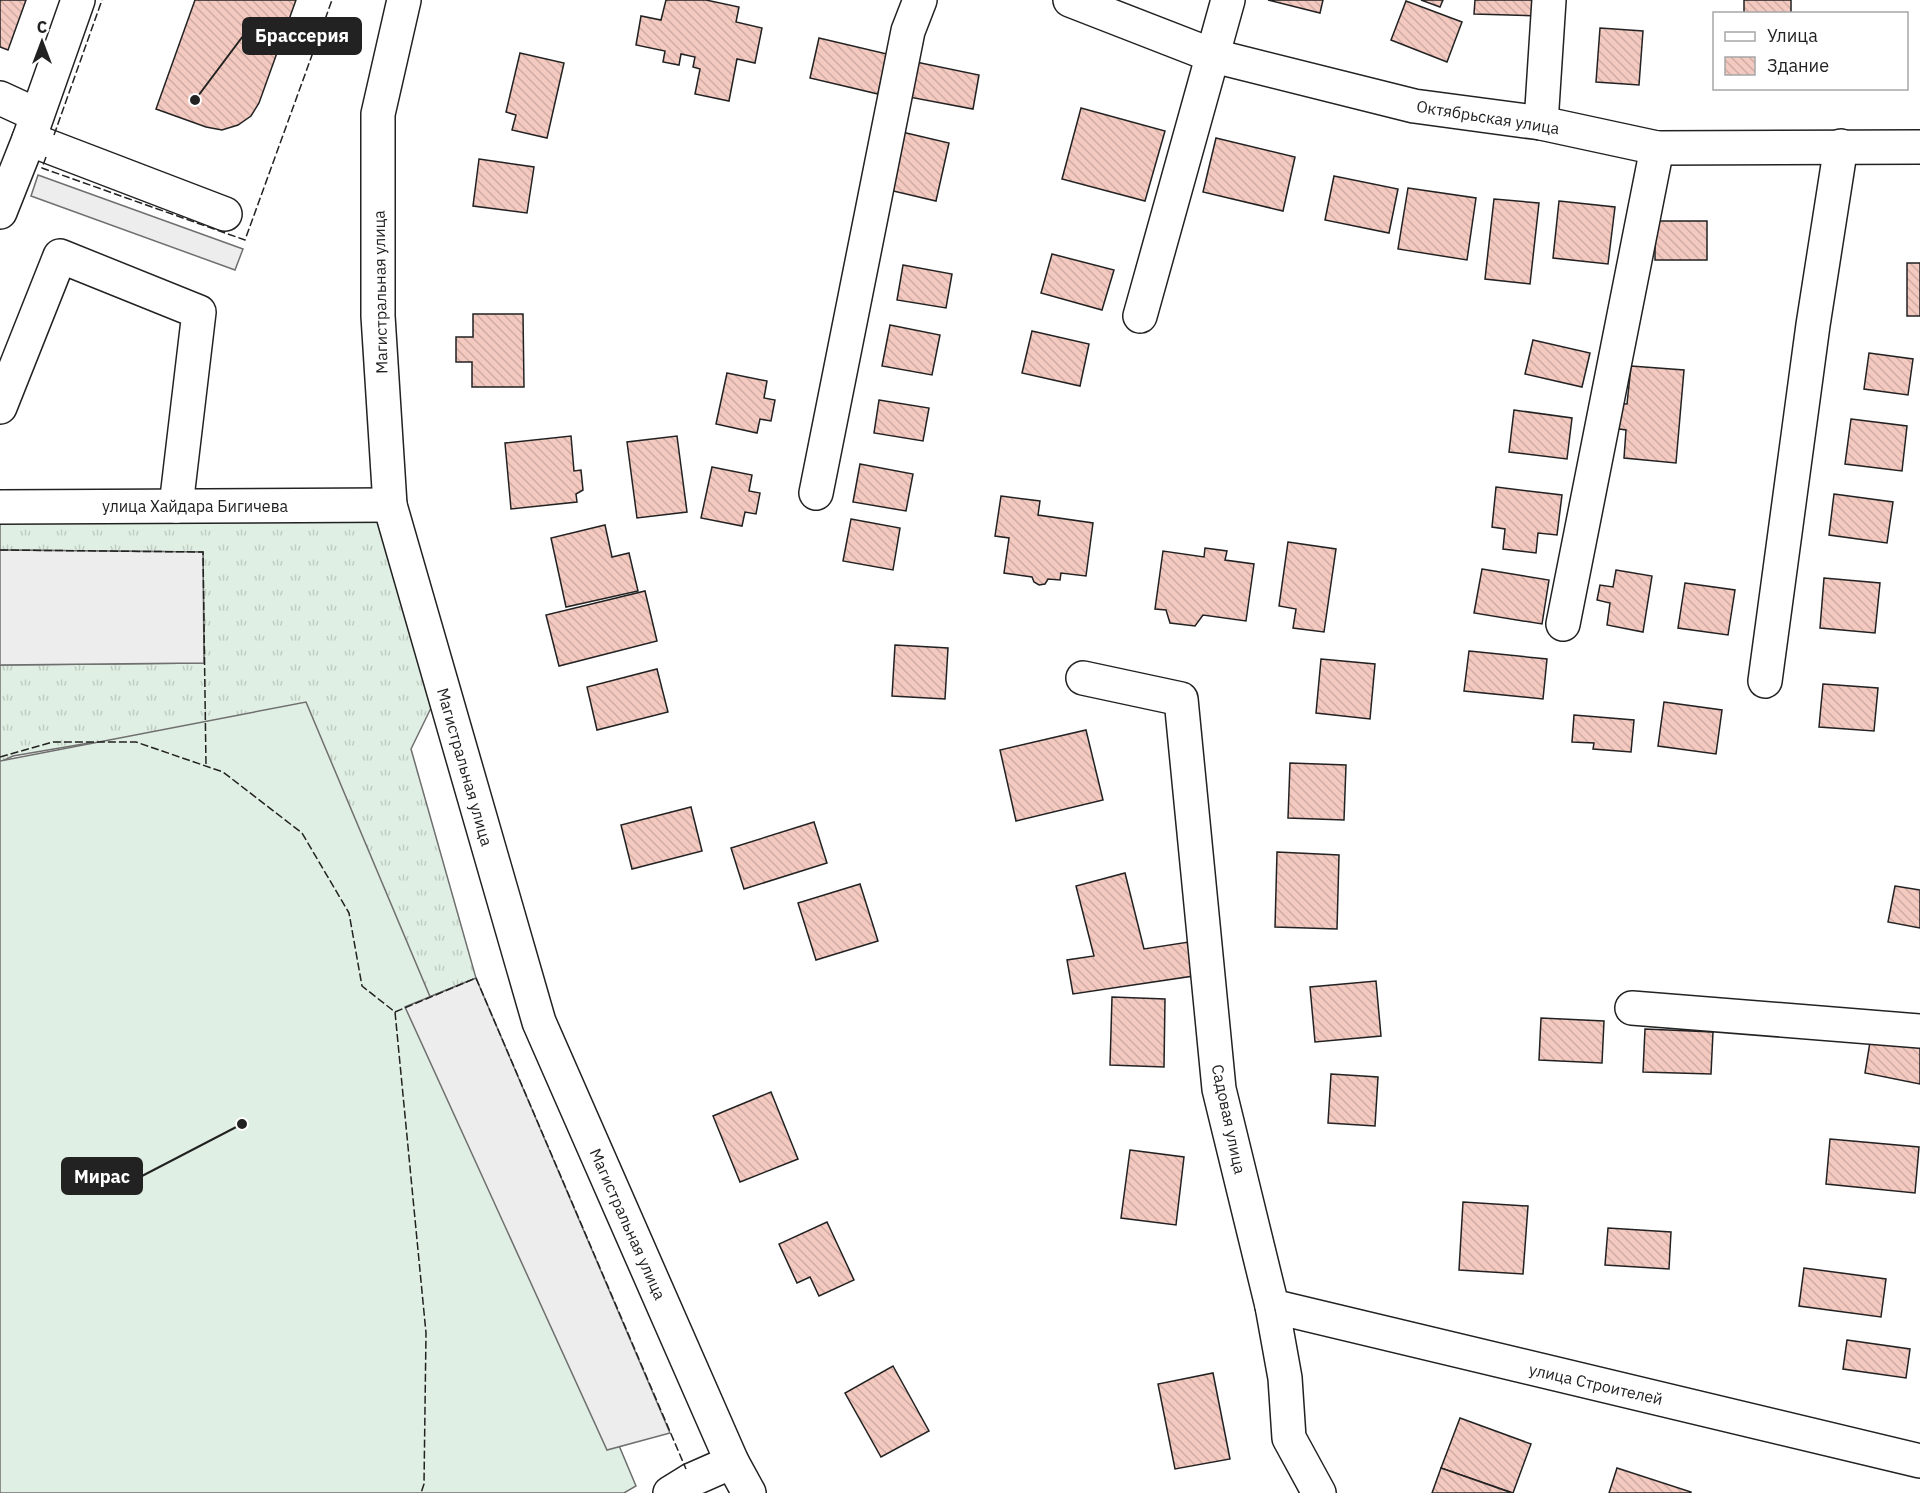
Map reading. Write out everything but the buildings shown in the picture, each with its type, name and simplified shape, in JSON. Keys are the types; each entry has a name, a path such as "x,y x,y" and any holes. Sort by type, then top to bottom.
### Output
{"street":[{"path":"0,212 78,0"},
{"name":"Магистральная улица","path":"405,0 378,114 378,316 390,505 539,1023 732,1462 749,1493"},
{"path":"816,493 908,31 920,0"},
{"name":"Октябрьская улица","path":"1071,0 1214,56 1414,106 1541,123 1657,148 1920,147"},
{"path":"1140,316 1228,0"},
{"path":"1541,123 1549,0"},
{"path":"0,98 33,127 225,214"},
{"path":"1765,681 1813,325 1841,146"},
{"path":"1563,624 1657,148"},
{"path":"0,407 60,256 199,312 176,506"},
{"name":"улица Хайдара Бигичева","path":"0,507 390,505"},
{"name":"Садовая улица","path":"1083,678 1181,699 1219,1089 1272,1306 1285,1378 1289,1438 1319,1493"},
{"path":"1632,1008 1920,1031"},
{"name":"улица Строителей","path":"1272,1306 1920,1461"},
{"path":"670,1493 691,1480 732,1462"}],"green space":[{"path":"377,514 431,708 411,749 476,978 405,1007 166,754 89,743 13,756 0,762 0,665 204,663 203,552 0,550 0,520"},
{"path":"306,702 636,1486 624,1493 0,1493 0,761"}],"shaded area":[{"path":"38,175 243,249 235,270 31,196"},
{"path":"0,550 203,552 204,663 0,665"},
{"path":"476,978 670,1433 607,1450 405,1007"}],"fence":[{"path":"54,135 102,0"},
{"path":"46,157 42,168 245,240 332,0"},
{"path":"0,550 203,552 206,766"},
{"path":"0,757 53,742 136,742 223,772 302,833 349,913 362,986 395,1012 426,1333 424,1484 421,1493"},
{"path":"395,1012 476,978 686,1469"}],"place":[{"name":"Брассерия","path":"195,100"},
{"name":"Мирас","path":"242,1124"}]}
